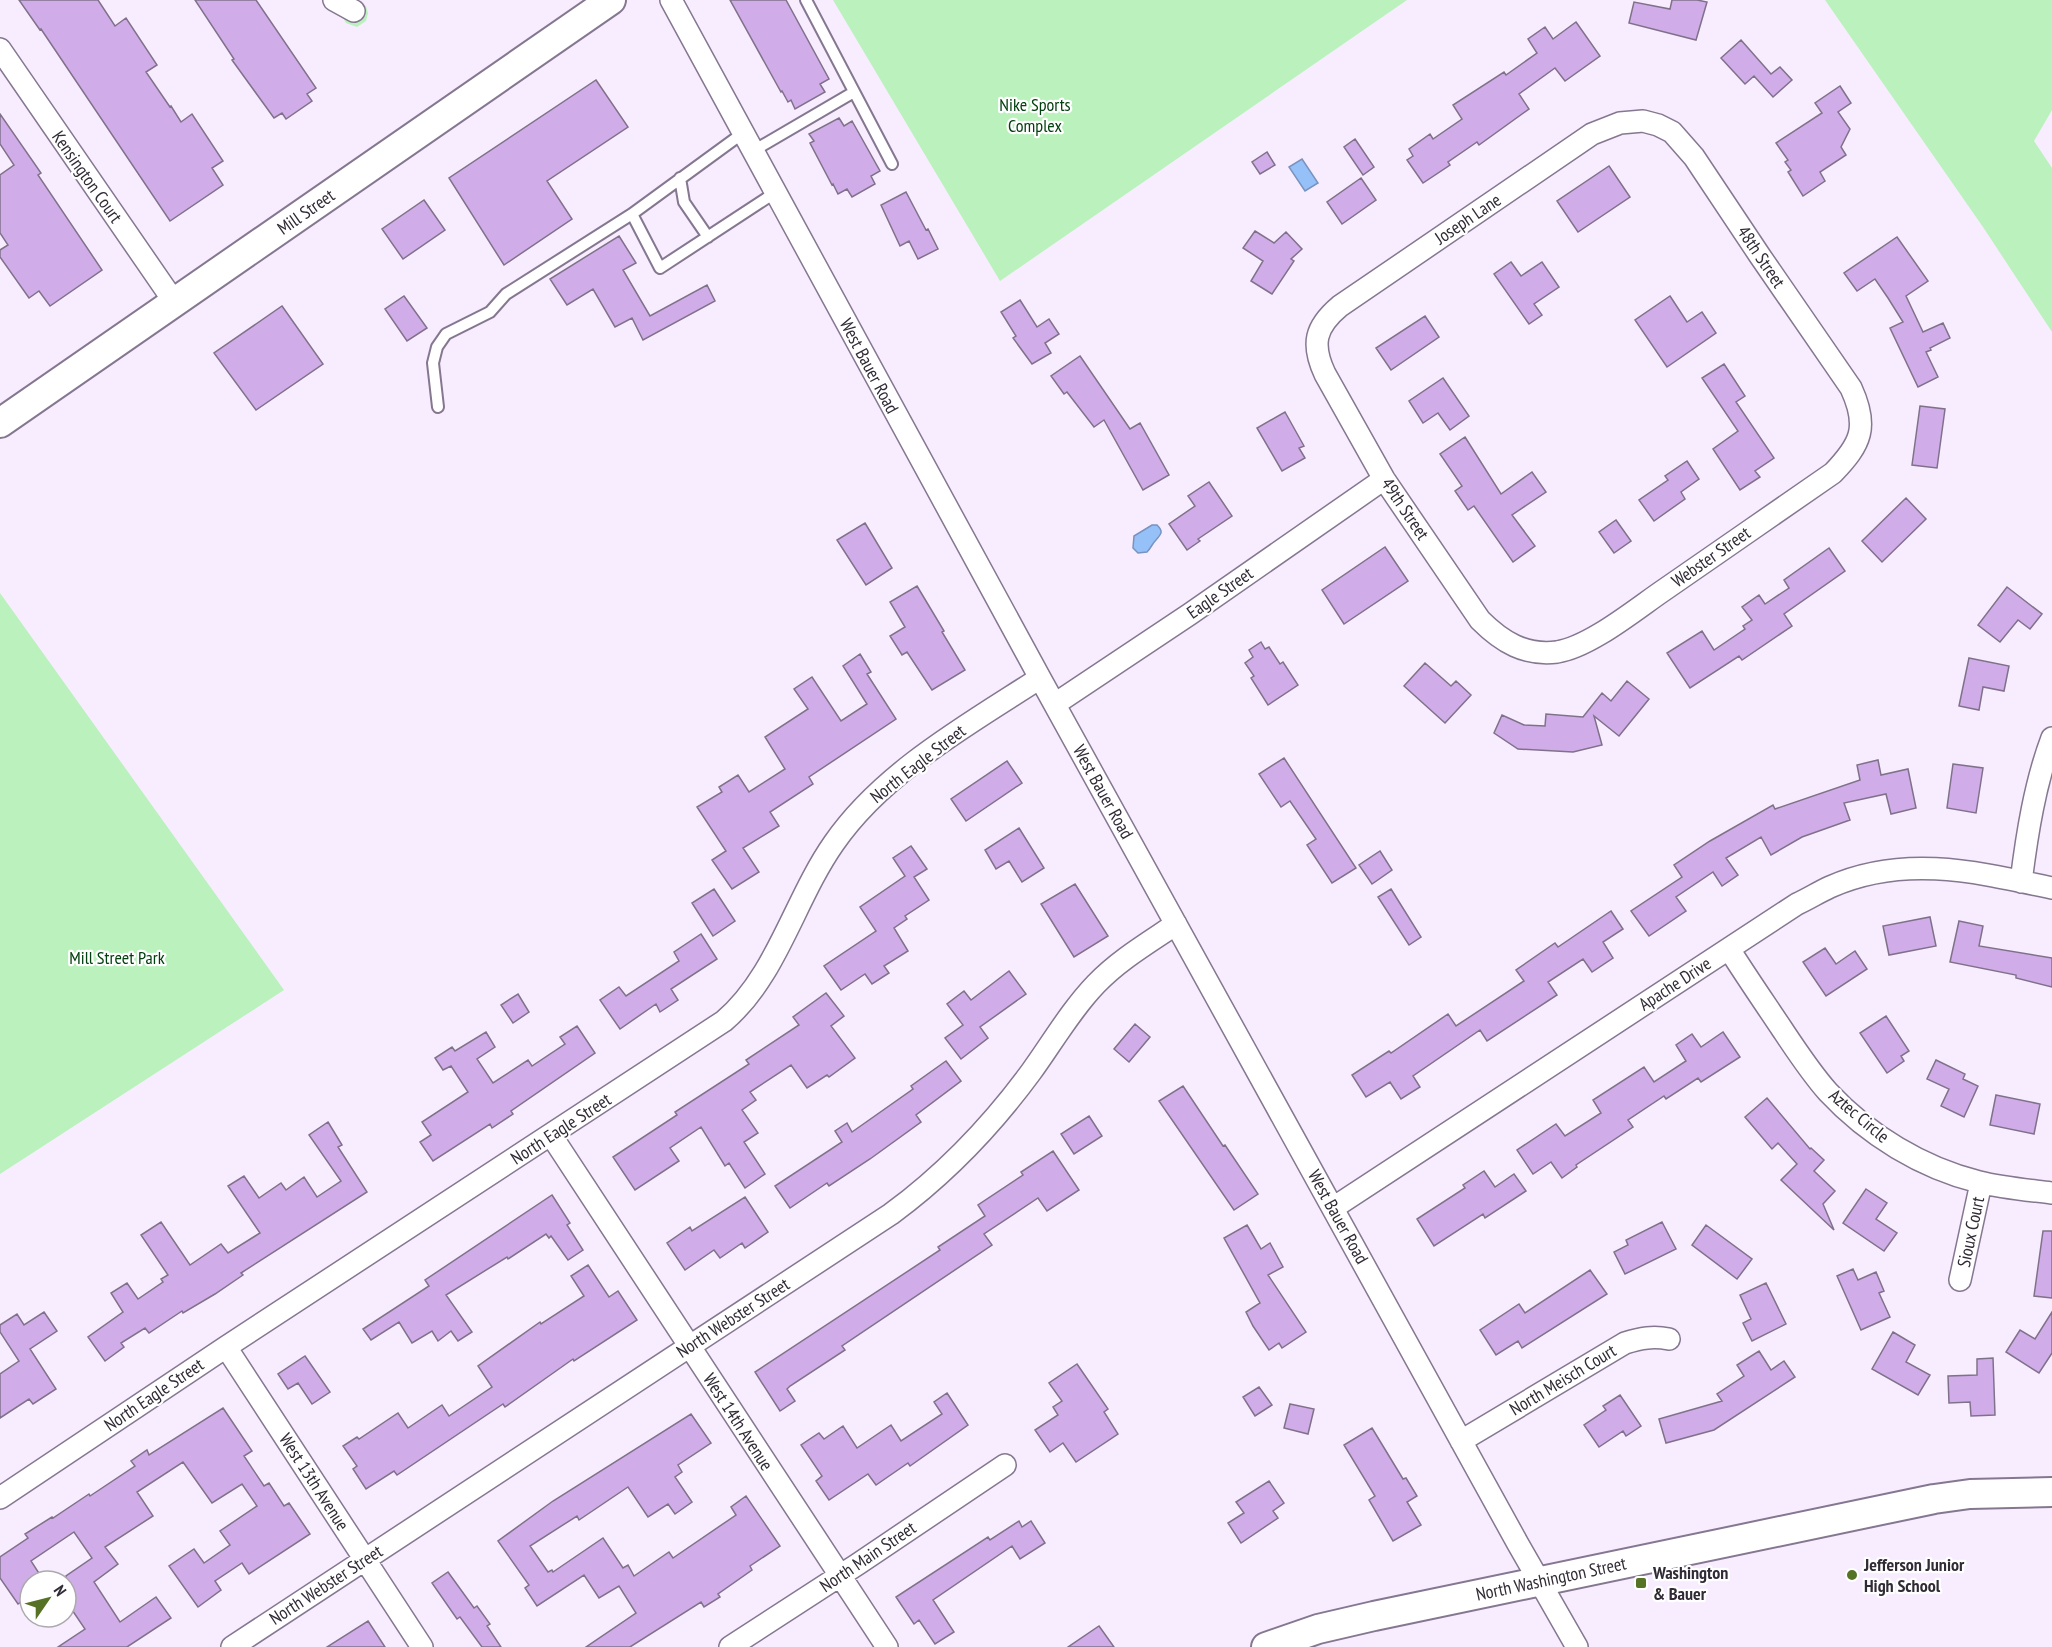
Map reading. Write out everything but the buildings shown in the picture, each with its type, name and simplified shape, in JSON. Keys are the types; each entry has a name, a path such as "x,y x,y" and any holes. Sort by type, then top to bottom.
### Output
{"main road":[{"name":"Mill Street","path":"0,423 610,0"},
{"name":"North Washington Street","path":"1266,1647 1318,1629 1934,1498 1980,1493 2052,1492"}],"street":[{"path":"334,0 354,11"},
{"name":"West Bauer Road","path":"671,0 1040,678 1577,1647"},
{"name":"Kensington Court","path":"0,50 175,303"},
{"name":"Joseph Lane","path":"1318,335 1323,323 1350,299 1593,134 1609,126 1631,121"},
{"name":"48th Street","path":"1631,121 1650,123 1672,132 1694,157 1851,388 1860,406 1861,425"},
{"name":"49th Street","path":"1318,335 1316,345 1318,358 1325,374 1384,479 1480,620 1498,637 1514,646 1533,651"},
{"name":"Webster Street","path":"1533,651 1556,652 1572,648 1620,620 1833,473 1858,442 1861,425"},
{"name":"Eagle Street","path":"1055,704 1190,614 1384,479"},
{"name":"North Eagle Street","path":"0,1498 724,1021 740,1008 750,995 781,941 817,870 834,843 863,808 891,782 945,740 1040,678"},
{"path":"2021,882 2044,757 2052,738"},
{"name":"Apache Drive","path":"1333,1208 1797,904 1831,887 1871,874 1910,868 1932,868 1970,871 2052,888"},
{"name":"North Webster Street","path":"232,1647 915,1197 991,1121 1096,984 1125,957 1176,924"},
{"name":"Aztec Circle","path":"1729,949 1802,1058 1827,1091 1873,1132 1902,1151 1938,1168 1981,1183 2052,1193"},
{"name":"West 14th Avenue","path":"551,1136 887,1647"},
{"name":"Sioux Court","path":"1960,1280 1981,1183"},
{"name":"North Meisch Court","path":"1461,1441 1625,1342 1641,1338 1669,1339"},
{"name":"West 13th Avenue","path":"226,1347 422,1647"},
{"name":"North Main Street","path":"730,1647 1005,1465"}],"lane":[{"path":"806,0 892,164"},
{"path":"438,408 433,363 437,347 446,334 490,312 506,294 632,214 680,178 748,142 854,92"},
{"path":"680,178 684,202 708,237"},
{"path":"632,214 660,268 776,192"}],"green space":[{"name":"Nike Sports Complex","path":"833,0 1407,0 1000,281"},
{"path":"1825,0 2052,0 2052,110 2034,141 2052,168 2052,332 1983,227"},
{"path":"356,1 366,6 368,13 366,21 357,27 346,23 342,16"},
{"name":"Mill Street Park","path":"0,593 284,990 0,1174"}],"water":[{"path":"1302,159 1318,183 1305,191 1289,167"},
{"path":"1152,525 1159,527 1160,534 1147,552 1138,553 1133,548 1134,536"}],"place":[{"name":"Jefferson Junior High School","path":"1852,1575"},
{"name":"Washington & Bauer","path":"1641,1583"}]}
